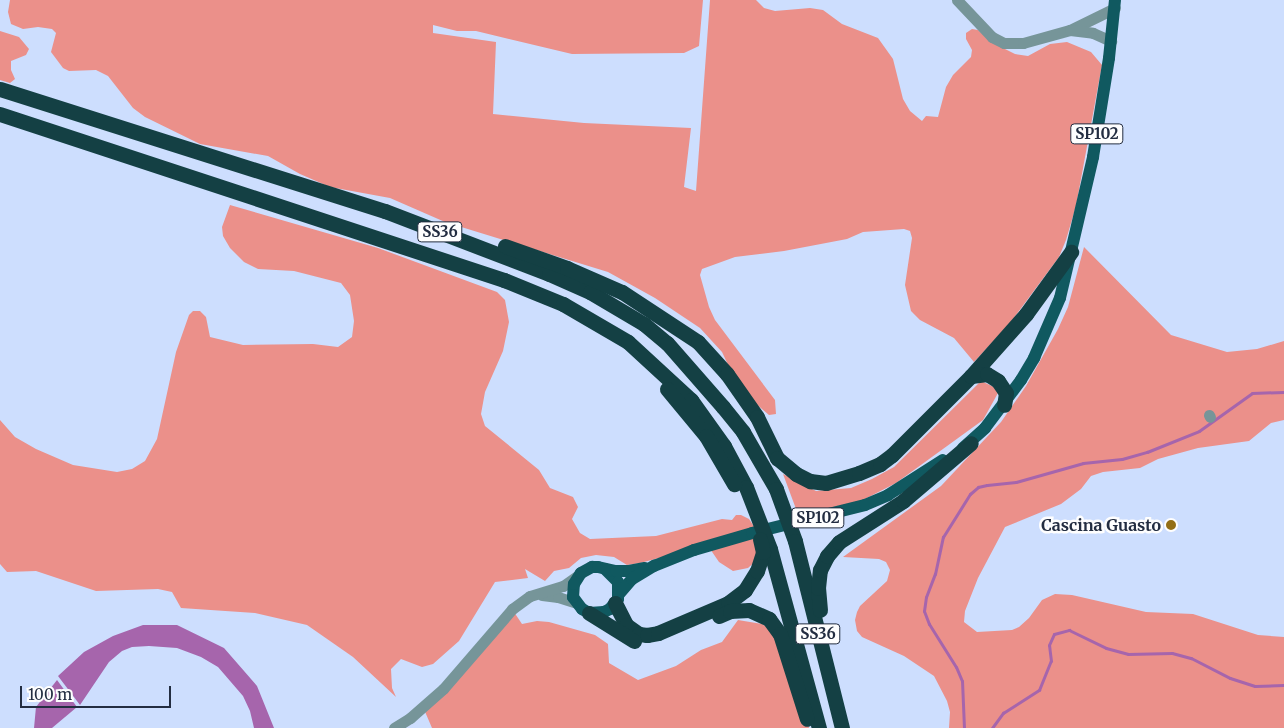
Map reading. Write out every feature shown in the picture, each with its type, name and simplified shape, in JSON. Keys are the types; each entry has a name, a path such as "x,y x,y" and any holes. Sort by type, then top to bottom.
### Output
{"highway":[{"name":"SS36","path":"0,89 385,211 550,274 590,292 644,324 667,343 743,432 772,482 786,512 842,728"},
{"name":"SS36","path":"0,114 504,280 563,304 624,350 674,396 706,436 756,519 819,728"},
{"path":"385,211 503,246 568,268 622,292 662,316 698,342 727,374 758,417 777,458 796,474 810,481 826,483 880,464 901,446 971,376 1026,314 1071,252"},
{"path":"971,376 987,374 998,381 1006,393 1004,405"},
{"path":"850,728 819,606 820,570 827,556 839,542 903,501 970,443"},
{"path":"617,599 626,625 639,634 658,633 728,603 746,590 757,571 765,544"},
{"path":"589,613 628,639 646,644 654,643 730,611 749,610 759,613 769,619 780,634 810,728"}],"main road":[{"name":"SP102","path":"617,599 632,579 654,566 694,550 752,533 865,506 888,495 970,443 1004,405 1034,358 1060,298 1093,157 1115,4"},
{"name":"SP102","path":"605,569 629,571 654,566"},
{"path":"592,567 605,569 618,582 617,599 604,612 589,613 576,603 573,590 576,577 592,567"}],"street":[{"name":"SP102","path":"956,0 992,37 1004,43 1023,43 1070,30 1115,4"},
{"name":"SP102","path":"1070,30 1092,33 1111,41"},
{"path":"394,728 443,690 494,627 512,609 530,596 563,586 576,577"},
{"path":"530,596 548,595 576,603"}],"shaded area":[{"path":"10,0 703,0 699,46 684,53 572,54 476,31 457,31 433,25 433,33 496,42 493,114 584,123 691,128 684,187 696,191 710,0 756,0 764,8 775,11 810,8 823,10 842,24 878,38 893,59 903,99 910,111 922,121 926,116 938,117 946,87 953,75 971,57 972,50 966,39 966,33 972,29 978,30 993,43 1015,54 1028,56 1050,44 1067,42 1091,52 1102,65 1076,206 1059,257 1010,323 974,362 954,338 920,320 911,311 905,285 912,238 910,231 904,229 863,232 847,239 784,251 735,257 702,269 700,275 709,307 715,320 775,400 776,414 769,415 754,402 730,369 722,352 700,328 655,298 608,272 445,222 390,198 330,187 300,174 268,156 200,144 145,117 133,108 108,76 96,70 69,71 63,68 51,52 56,33 52,29 38,27 23,29 11,24 8,12"},
{"path":"0,31 19,37 29,49 26,55 11,61 11,70 15,79 10,83 0,80"},
{"path":"230,205 378,248 497,292 505,300 509,322 503,351 485,392 481,414 485,426 539,470 550,488 573,497 578,507 572,519 580,533 590,539 656,536 722,519 732,520 736,515 741,515 749,519 755,528 757,560 748,568 733,571 719,562 706,543 678,553 627,565 614,557 596,555 581,558 569,568 554,571 545,581 525,569 528,578 495,582 459,641 433,664 422,667 401,659 391,669 392,688 396,697 353,657 307,625 255,613 181,608 172,592 158,589 96,591 36,571 7,572 0,564 0,420 15,437 36,449 73,465 117,472 132,469 145,461 157,439 176,352 189,315 193,311 200,311 206,317 210,337 243,345 313,344 338,347 352,337 354,321 350,295 341,283 294,271 258,269 244,262 230,248 223,236 222,227"},
{"path":"1084,247 1171,335 1227,352 1257,349 1284,341 1284,420 1271,423 1249,441 1198,448 1158,459 1140,468 1103,472 1091,476 1081,489 1061,504 1005,527 978,578 965,611 964,622 977,632 1012,630 1019,627 1029,618 1042,600 1055,594 1072,595 1146,612 1193,614 1258,635 1284,637 1284,728 949,728 950,712 947,701 934,676 904,656 862,637 857,631 855,620 860,606 887,581 890,570 886,562 879,559 843,557 941,486 1001,422 1026,386 1058,329 1068,307"},
{"path":"981,381 994,387 998,393 983,420 896,483 861,501 799,517 783,474 816,491 851,488 872,479 894,467"},
{"path":"512,609 522,624 537,621 549,622 595,635 608,644 609,663 638,680 676,666 701,650 722,642 738,620 762,624 775,632 803,705 809,728 432,728 423,707"},
{"path":"143,625 177,625 224,648 257,686 274,728 254,728 250,711 243,696 218,667 201,657 177,648 149,646 132,647 122,651 109,662 80,705 58,676 84,652 113,636"},
{"path":"57,680 77,707 52,728 34,728 36,707"}],"waterway":[{"path":"964,728 962,681 956,667 929,624 924,611 926,597 935,574 943,537 970,494 978,487 1016,482 1083,463 1122,459 1147,452 1199,431 1252,393 1284,392"},
{"path":"992,728 1003,713 1039,690 1051,661 1049,645 1054,634 1069,630 1106,648 1128,654 1172,653 1191,658 1230,678 1255,686 1284,685"}],"place":[{"name":"Cascina Guasto","path":"1171,525"}]}
